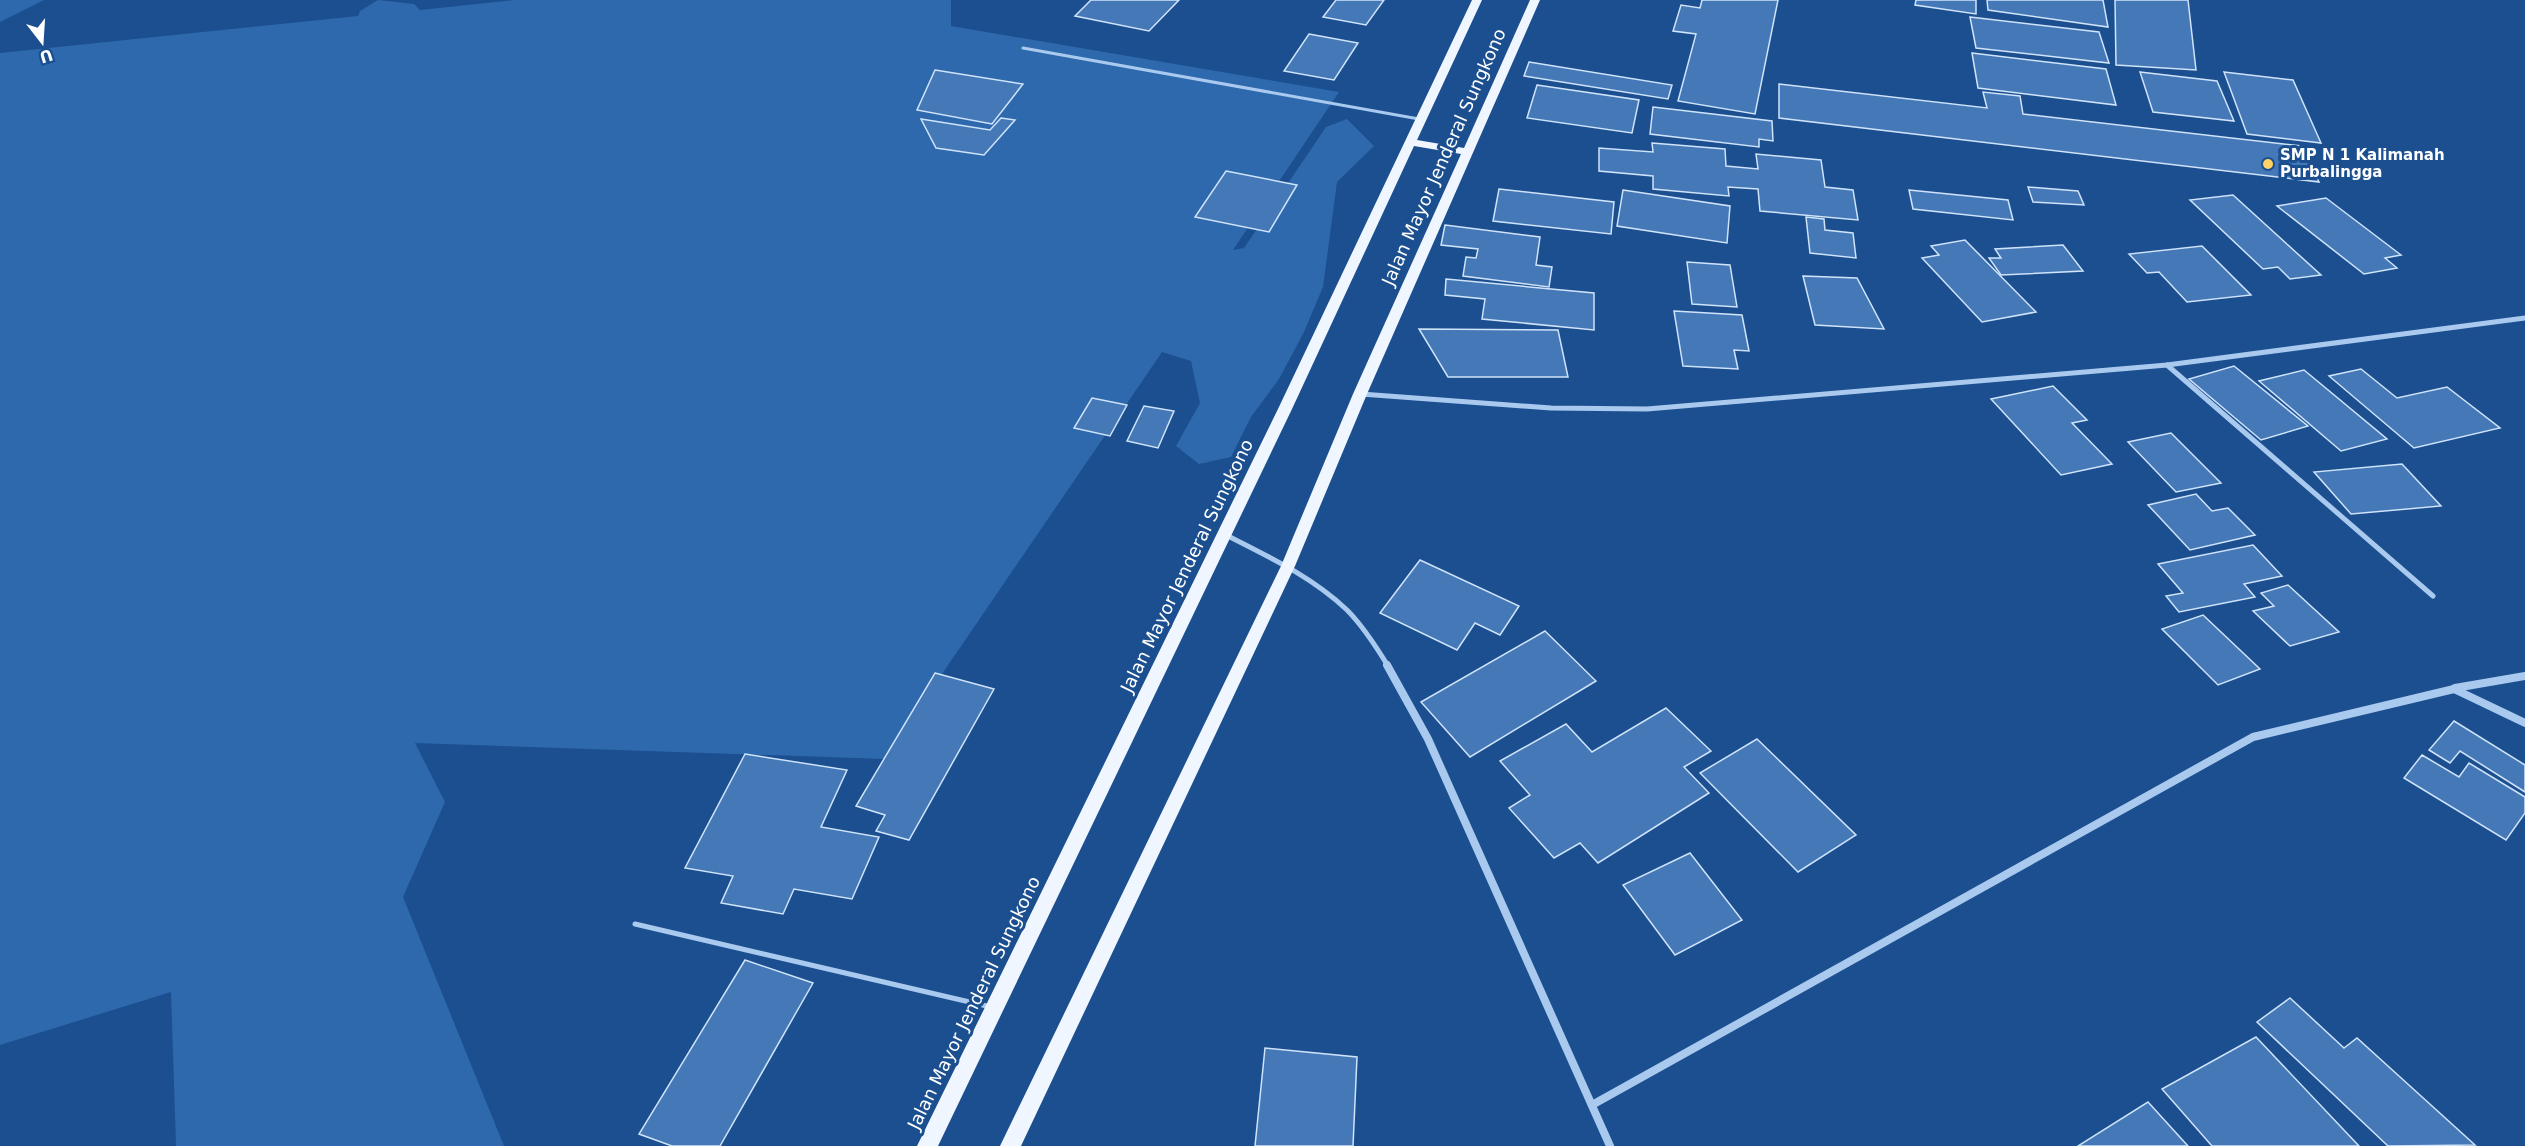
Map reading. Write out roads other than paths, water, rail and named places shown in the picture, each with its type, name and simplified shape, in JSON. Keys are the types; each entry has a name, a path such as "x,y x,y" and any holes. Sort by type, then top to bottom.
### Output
{"main road":[{"name":"Jalan Mayor Jenderal Sungkono","path":"927,1146 1285,409 1477,0"},
{"name":"Jalan Mayor Jenderal Sungkono","path":"1010,1146 1288,566 1360,394 1535,0"},
{"path":"1411,142 1468,152"}],"street":[{"path":"1360,394 1551,408 1647,409 2167,365 2525,318"},
{"path":"2167,365 2433,596"},
{"path":"1223,533 1288,566 1348,610 1388,663 1428,739 1610,1146"},
{"path":"1592,1105 2253,737 2454,688 2525,676"},
{"path":"2454,688 2525,723"}],"lane":[{"path":"1023,48 1422,120"},
{"path":"635,924 994,1007"}],"place":[{"name":"SMP N 1 Kalimanah Purbalingga","path":"2268,164"}]}
